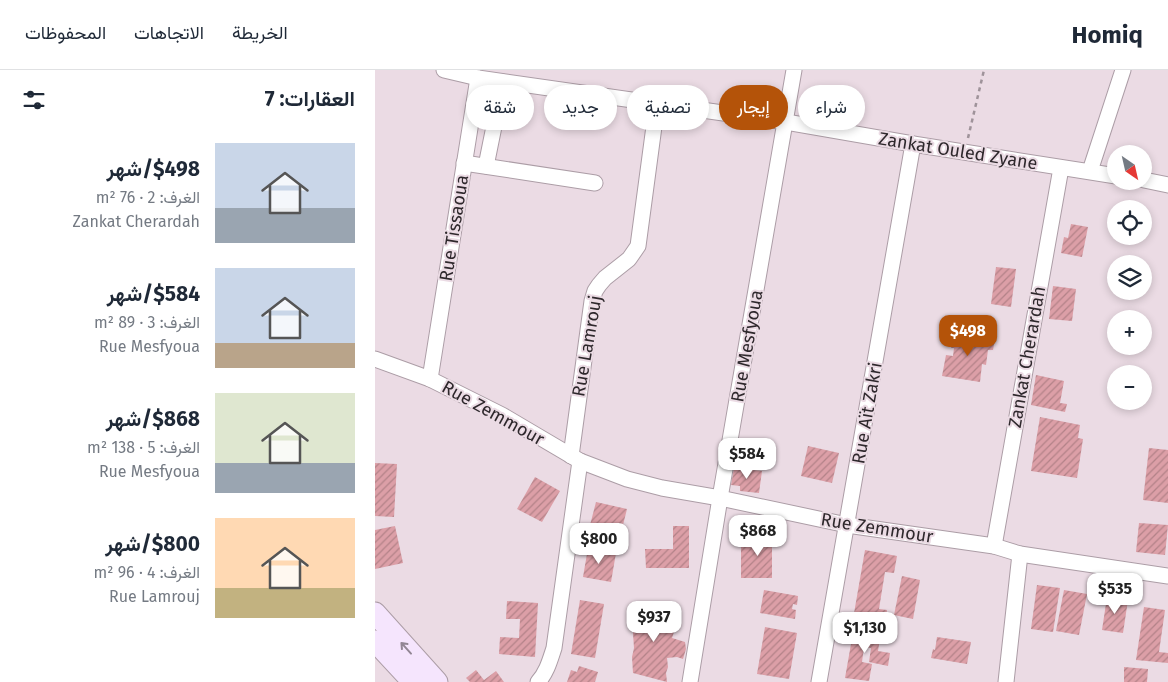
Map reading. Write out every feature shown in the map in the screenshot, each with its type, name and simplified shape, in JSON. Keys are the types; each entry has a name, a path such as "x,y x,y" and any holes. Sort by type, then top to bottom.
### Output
{"main road":[{"path":"375,614 437,682"},
{"path":"375,641 413,682"}],"street":[{"name":"Zankat Ouled Zyane","path":"444,70 478,78 627,100"},
{"name":"Rue Mesfyoua","path":"788,109 794,70"},
{"path":"1090,171 1123,70"},
{"name":"Rue Tissaoua","path":"430,379 478,78"},
{"path":"486,166 503,82"},
{"name":"Zankat Ouled Zyane","path":"788,122 1107,174"},
{"name":"Rue Lamrouj","path":"538,682 549,665 554,648 592,301 599,284 629,259 638,246 654,130"},
{"name":"Rue Mesfyoua","path":"690,682 720,498 785,130"},
{"name":"Rue Aït Zakri","path":"819,682 913,144"},
{"path":"464,163 595,183"},
{"name":"Zankat Cherardah","path":"993,546 1061,168"},
{"path":"1153,182 1168,185"},
{"name":"Rue Zemmour","path":"375,359 430,379 502,415 575,459 627,479 662,488 720,498 847,525 993,546 1020,554 1168,576"},
{"path":"1006,682 1020,554"}],"path":[{"path":"965,152 984,70"}],"building":[{"path":"1071,224 1088,227 1082,257 1061,253 1064,237 1068,238"},
{"path":"996,267 1016,269 1011,307 991,304"},
{"path":"1053,286 1076,289 1072,321 1049,319"},
{"path":"958,333 995,339 993,350 988,350 986,365 982,364 980,382 942,376 946,355 953,356 954,348 951,348 953,337 958,338"},
{"path":"1036,375 1064,381 1060,403 1067,404 1065,412 1031,405"},
{"path":"1040,417 1080,425 1078,438 1083,439 1077,478 1031,471"},
{"path":"808,446 839,453 832,483 801,476"},
{"path":"1149,448 1168,450 1168,503 1143,500"},
{"path":"375,463 397,464 394,517 375,516"},
{"path":"734,468 762,471 759,493 740,491 740,486 731,485"},
{"path":"535,477 560,491 542,522 517,509"},
{"path":"596,502 627,509 619,541 588,533"},
{"path":"1139,523 1168,525 1165,555 1136,552"},
{"path":"395,526 403,563 375,569 375,530"},
{"path":"673,526 689,526 689,568 646,568 645,549 673,549"},
{"path":"755,529 770,529 770,540 772,540 772,578 741,578 741,546 756,545"},
{"path":"588,548 616,553 611,582 583,577"},
{"path":"865,550 897,556 894,573 885,572 879,609 887,610 885,625 853,619"},
{"path":"902,576 920,580 913,619 894,615"},
{"path":"1037,585 1060,588 1053,632 1031,629"},
{"path":"764,590 798,596 797,605 793,604 792,609 796,610 795,619 760,613"},
{"path":"1064,590 1087,594 1079,635 1056,631"},
{"path":"1107,597 1128,600 1123,633 1102,630"},
{"path":"580,600 604,604 595,658 571,654"},
{"path":"507,601 538,603 535,657 499,654 500,637 519,638 520,619 506,619"},
{"path":"635,606 676,617 677,623 672,638 685,642 686,649 683,659 677,657 667,658 667,682 633,673 632,619"},
{"path":"1144,607 1165,610 1159,652 1168,653 1168,663 1136,660"},
{"path":"765,627 797,633 789,679 757,674"},
{"path":"854,627 881,632 878,651 890,653 888,666 869,662 871,648 864,647 862,662 872,664 869,681 845,678"},
{"path":"937,637 971,642 967,664 931,658 933,649 935,650"},
{"path":"579,666 598,672 595,682 567,682 571,670 577,672"},
{"path":"1124,667 1148,669 1147,682 1124,682"},
{"path":"476,670 484,680 496,671 504,682 470,682 466,678"}]}
